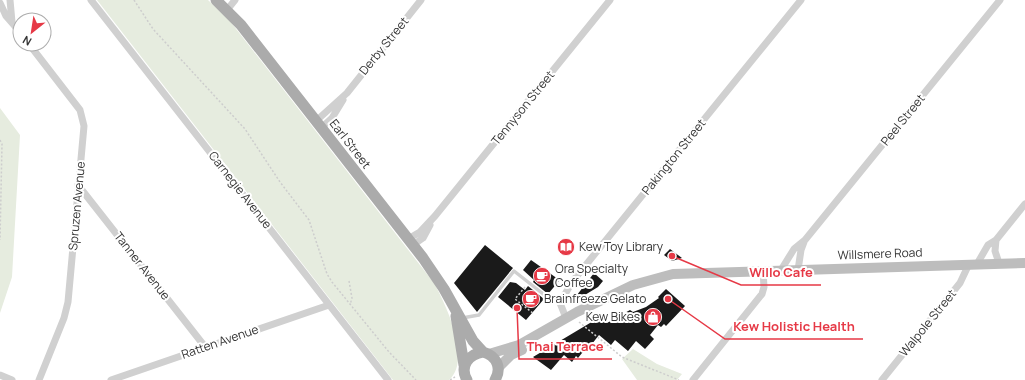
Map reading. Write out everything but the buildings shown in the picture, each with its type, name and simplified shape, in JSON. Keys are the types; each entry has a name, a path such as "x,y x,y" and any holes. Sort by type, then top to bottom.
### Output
{"main road":[{"name":"Earl Street","path":"216,0 227,10 319,124 410,242 437,279 473,341 496,361 497,376"},
{"name":"Willsmere Road","path":"486,353 519,345 566,318 633,286 673,274 1025,263"},
{"name":"Willsmere Road","path":"497,376 505,359 516,352 535,344 577,319 599,302"},
{"name":"Earl Street","path":"458,316 464,371 467,380"},
{"path":"464,365 472,356 486,353"}],"street":[{"path":"10,0 12,22"},
{"name":"Carnegie Avenue","path":"92,0 388,380"},
{"path":"227,10 235,0"},
{"name":"Derby Street","path":"319,124 332,118 347,93 421,0"},
{"name":"Tennyson Street","path":"410,242 423,238 435,216 610,0"},
{"name":"Pakington Street","path":"560,301 572,282 801,0"},
{"name":"Peel Street","path":"781,270 792,253 805,240 1000,0"},
{"path":"0,3 3,11 12,22"},
{"name":"Spruzen Avenue","path":"35,52 82,115 84,126 68,306 39,380"},
{"name":"Tanner Avenue","path":"78,185 206,348"},
{"name":"Walpole Street","path":"882,380 960,284 988,244 996,240 1025,204"},
{"name":"Peel Street","path":"798,270 801,250 805,240"},
{"path":"996,240 995,251 999,263"},
{"path":"697,378 762,294 764,287 763,270"},
{"path":"560,301 560,306 566,318"},
{"name":"Ratten Avenue","path":"111,380 329,305"},
{"path":"0,375 12,380"}],"lane":[{"path":"458,316 479,315 514,271 547,297 560,301"}],"path":[{"path":"134,0 153,29 245,129 280,182 309,220 313,228 327,274 350,305 389,352 416,380"},
{"path":"0,140 2,144 0,240"},
{"path":"349,281 352,298 350,305"},
{"path":"528,283 515,299 534,314"},
{"path":"577,319 582,325 622,357 679,380"}],"shaded area":[{"path":"97,0 208,0 230,21 434,283 445,304 455,332 458,346 458,359 455,371 449,380 393,380"},
{"path":"0,108 20,135 12,277 0,313"},
{"path":"633,349 657,364 682,374 677,380 637,380 622,359"}],"place":[{"name":"Kew Toy Library","path":"566,247"},
{"name":"Willo Cafe","path":"672,256"},
{"name":"Ora Specialty Coffee","path":"542,276"},
{"name":"Brainfreeze Gelato","path":"531,299"},
{"name":"Kew Holistic Health","path":"668,299"},
{"name":"Thai Terrace","path":"517,308"},
{"name":"Kew Bikes","path":"653,317"}]}
